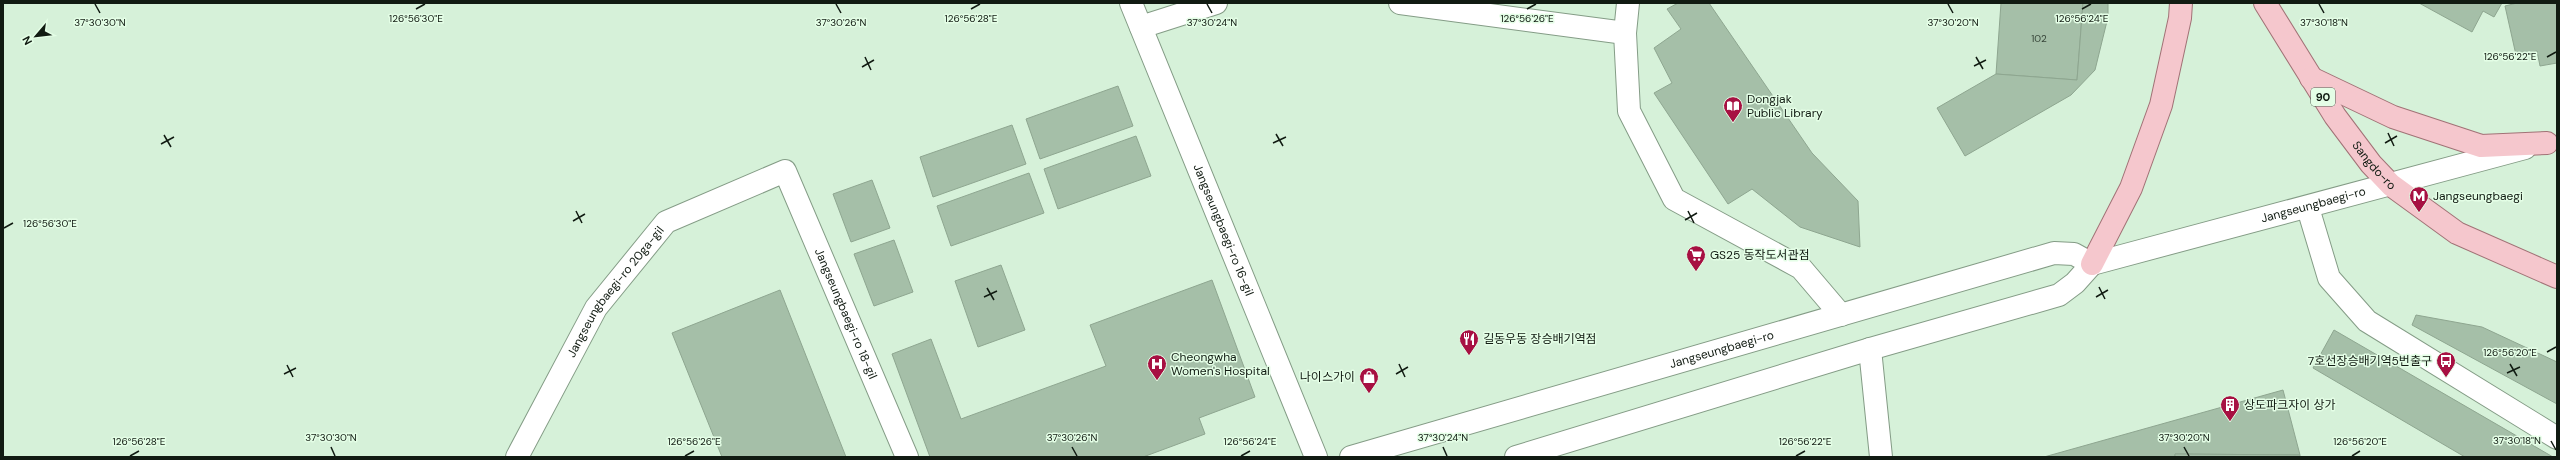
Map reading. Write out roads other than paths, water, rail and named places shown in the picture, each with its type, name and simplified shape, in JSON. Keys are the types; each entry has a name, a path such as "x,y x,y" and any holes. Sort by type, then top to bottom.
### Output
{"main road":[{"path":"2092,264 2131,188 2161,105 2180,18 2181,3"},
{"name":"Sangdo-ro","path":"2268,4 2311,78 2352,141 2390,185 2457,233 2557,277"},
{"path":"2311,78 2393,118 2481,146 2552,141"}],"street":[{"name":"Jangseungbaegi-ro 16-gil","path":"1131,3 1316,457"},
{"path":"1141,27 1216,3"},
{"path":"1400,3 1625,33"},
{"path":"1628,3 1625,33 1629,112 1674,199 1801,268 1841,315"},
{"name":"Jangseungbaegi-ro","path":"1351,457 2054,253 2074,254 2092,264 2308,208 2552,141"},
{"name":"Jangseungbaegi-ro 20ga-gil","path":"517,457 596,308 666,222 785,171"},
{"name":"Jangseungbaegi-ro 18-gil","path":"785,171 907,457"},
{"path":"2308,208 2329,278 2367,321 2557,438"},
{"path":"1516,457 1870,349 2059,295 2075,283 2092,264"},
{"path":"1870,349 1881,457"}],"place":[{"name":"Dongjak Public Library","path":"1733,123"},
{"name":"Jangseungbaegi","path":"2419,213"},
{"name":"GS25 동작도서관점","path":"1696,272"},
{"name":"길동우동 장승배기역점","path":"1469,356"},
{"name":"7호선장승배기역5번출구","path":"2446,378"},
{"name":"Cheongwha Women's Hospital","path":"1157,381"},
{"name":"나이스가이","path":"1369,394"},
{"name":"상도파크자이 상가","path":"2230,422"}]}
